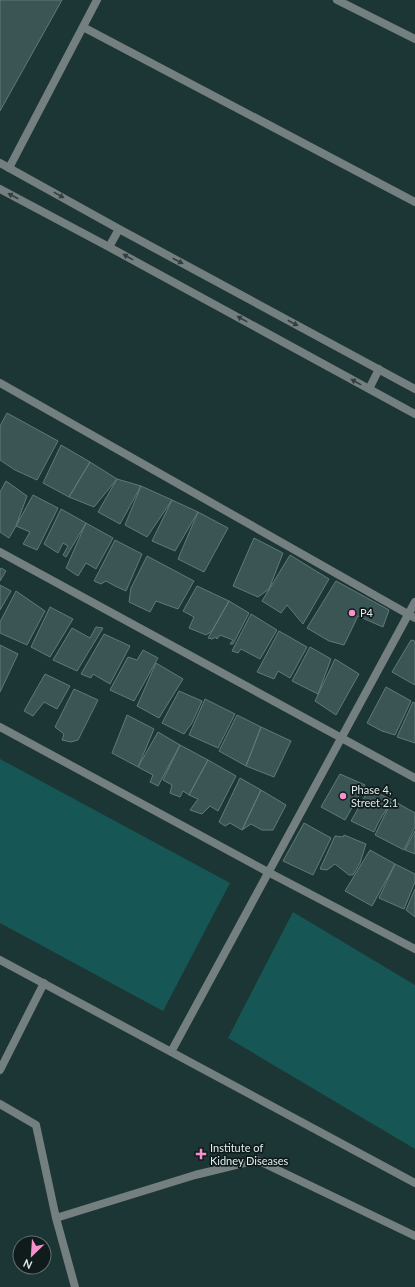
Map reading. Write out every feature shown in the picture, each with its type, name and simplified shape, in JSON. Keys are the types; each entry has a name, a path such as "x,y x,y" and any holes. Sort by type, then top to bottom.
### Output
{"street":[{"path":"9,168 97,0"},
{"path":"337,0 415,39"},
{"path":"83,27 415,202"},
{"path":"0,163 415,389"},
{"path":"0,189 415,414"},
{"path":"109,247 119,229"},
{"path":"369,389 379,369"},
{"path":"0,383 412,616"},
{"path":"0,552 415,778"},
{"path":"171,1052 341,739 412,616 415,602"},
{"path":"0,727 415,950"},
{"path":"0,960 415,1183"},
{"path":"0,1070 44,984"},
{"path":"0,1104 36,1125 56,1218 75,1287"},
{"path":"56,1218 195,1175 257,1160 415,1236"}],"shaded area":[{"path":"0,759 230,883 163,1011 0,923"},
{"path":"293,912 415,985 415,1149 228,1038"}],"building":[{"path":"0,0 62,0 0,111"},
{"path":"7,413 58,441 37,480 15,470 0,460 0,426"},
{"path":"61,445 90,462 69,497 43,483"},
{"path":"90,462 117,479 94,507 69,497"},
{"path":"117,479 141,486 120,524 98,512"},
{"path":"6,481 27,496 16,526 9,538 0,532 0,492"},
{"path":"141,486 172,500 147,537 125,525"},
{"path":"33,495 58,508 37,550 23,544 30,532 16,526"},
{"path":"172,500 198,512 175,551 152,541"},
{"path":"61,509 86,523 66,557 63,555 68,546 63,543 58,553 44,544"},
{"path":"198,512 228,528 204,572 178,559"},
{"path":"86,523 113,538 96,569 86,563 78,576 66,568"},
{"path":"254,538 283,553 269,589 258,597 233,586"},
{"path":"115,540 142,554 126,591 106,581 101,584 94,581"},
{"path":"290,555 329,579 303,624 287,605 281,613 262,601"},
{"path":"147,556 194,581 178,609 156,601 150,612 129,602 131,588"},
{"path":"1,568 6,571 0,581 0,570"},
{"name":"P4","path":"336,581 389,610 383,627 358,616 344,645 329,641 307,628"},
{"path":"0,585 11,591 0,610"},
{"path":"197,586 229,601 212,631 206,635 189,628 194,617 183,611"},
{"path":"16,591 45,611 27,645 0,633 0,622"},
{"path":"229,601 249,613 233,644 230,644 233,640 220,635 217,639 216,637 212,639 208,638"},
{"path":"50,607 73,619 50,657 31,647"},
{"path":"251,614 277,630 260,659 241,649 238,653 232,651"},
{"path":"96,627 103,628 77,671 53,660 72,628 90,638"},
{"path":"279,631 307,647 290,678 278,671 274,679 257,672"},
{"path":"104,634 130,646 110,684 93,674 91,678 81,674"},
{"path":"411,640 415,641 415,685 392,672"},
{"path":"0,645 18,654 0,692"},
{"path":"310,647 331,659 318,694 292,681"},
{"path":"143,650 158,658 134,701 110,690 128,657 137,660"},
{"path":"335,659 359,674 336,715 315,701"},
{"path":"156,663 183,679 159,718 137,706"},
{"path":"45,674 70,686 57,709 44,702 33,716 24,711"},
{"path":"386,687 411,701 395,735 382,731 367,723"},
{"path":"74,689 98,700 78,740 71,742 62,740 64,734 55,727"},
{"path":"179,691 202,701 192,723 184,734 162,723"},
{"path":"205,699 235,714 218,748 189,735"},
{"path":"413,702 415,703 415,743 397,737"},
{"path":"127,715 154,729 138,767 112,753"},
{"path":"237,715 261,727 246,766 219,751"},
{"path":"261,727 291,741 274,777 246,766"},
{"path":"158,732 180,745 158,786 150,782 153,775 138,767"},
{"path":"180,745 208,760 189,795 183,791 180,797 170,793 172,785 163,780"},
{"path":"208,760 236,776 218,811 210,806 202,814 190,810 198,799 189,795"},
{"name":"Phase 4, Street 2.1","path":"340,774 365,785 345,820 321,807"},
{"path":"240,778 261,790 242,830 230,823 225,826 219,822"},
{"path":"369,789 392,800 374,832 351,821"},
{"path":"261,790 286,805 273,830 262,830 251,824 242,830"},
{"path":"392,800 415,813 415,827 404,850 375,835"},
{"path":"304,823 331,838 313,875 283,861"},
{"path":"415,831 415,854 405,850"},
{"path":"344,835 366,844 360,863 353,875 349,875 335,864 327,870 320,869 335,836 343,837"},
{"path":"370,850 395,864 372,906 345,891"},
{"path":"395,864 415,874 415,882 404,909 379,898"},
{"path":"415,889 415,917 406,910"}],"place":[{"name":"P4","path":"352,613"},
{"name":"Phase 4, Street 2.1","path":"343,796"},
{"name":"Institute of Kidney Diseases","path":"201,1154"}]}
